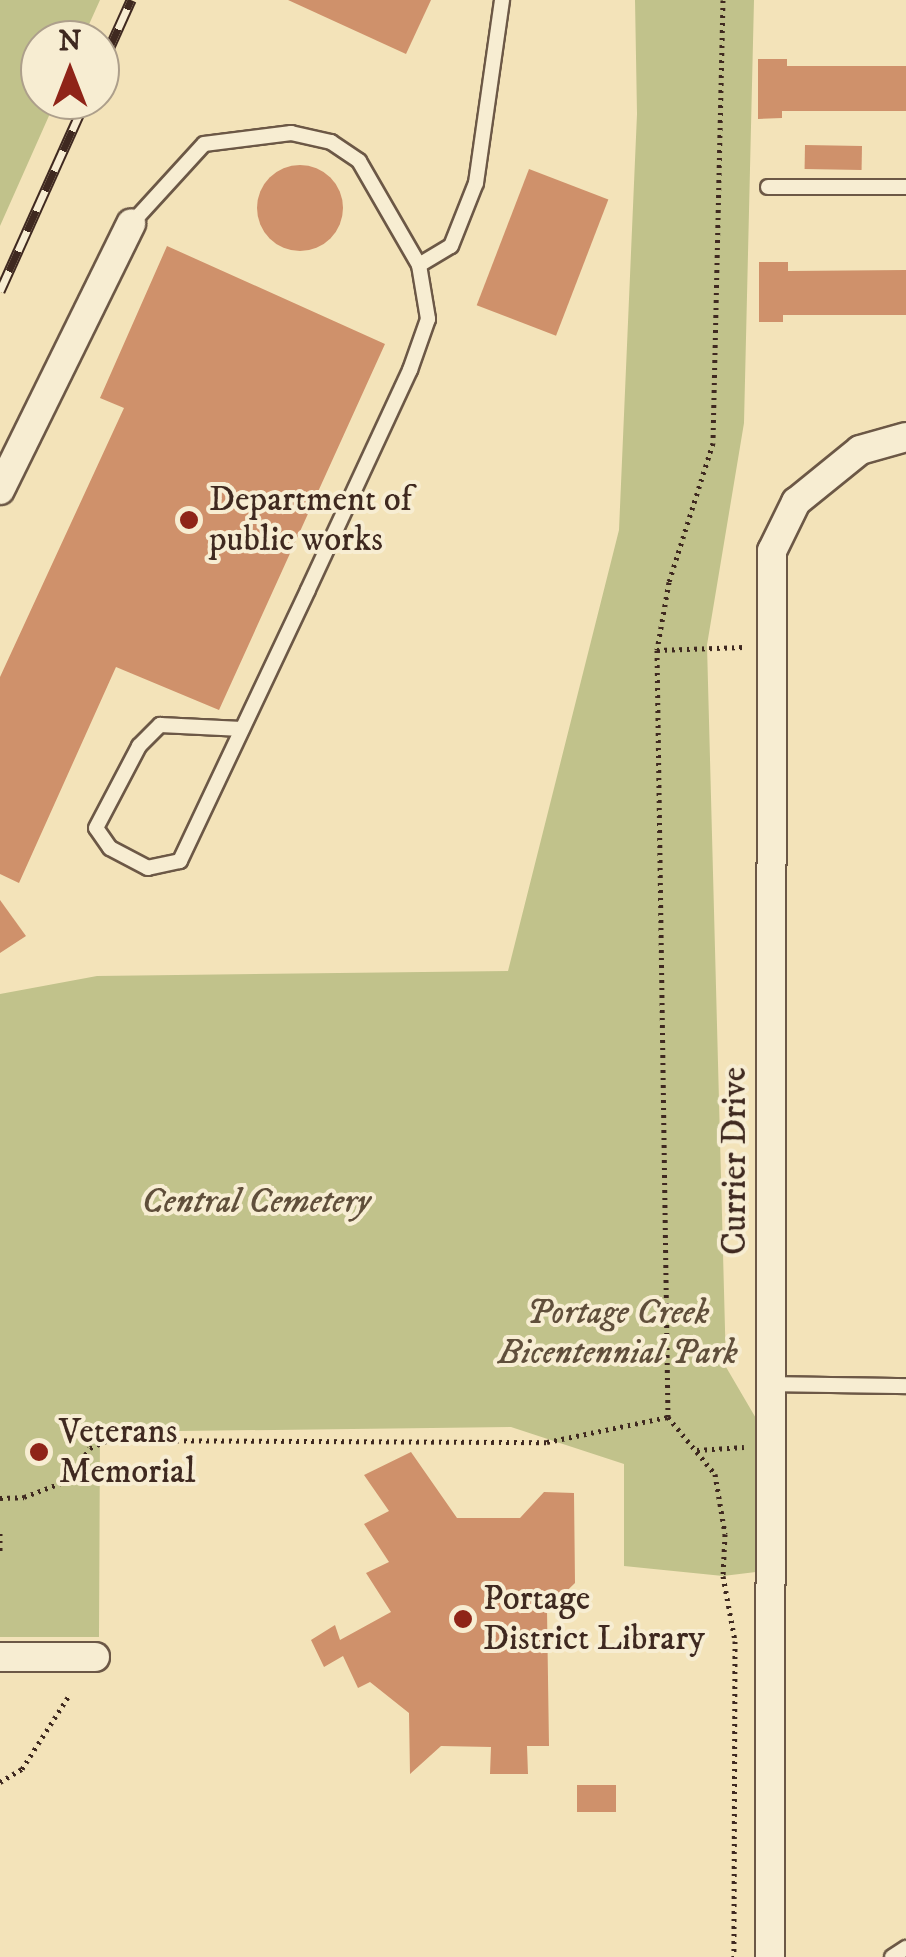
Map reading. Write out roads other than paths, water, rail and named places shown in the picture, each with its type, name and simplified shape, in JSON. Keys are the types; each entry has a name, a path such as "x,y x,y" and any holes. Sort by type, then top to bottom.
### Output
{"street":[{"path":"0,490 131,224"},
{"name":"Currier Drive","path":"770,1957 772,551 796,502 860,450 906,436"},
{"path":"0,1658 95,1657"}],"lane":[{"path":"419,265 451,246 476,183 502,0"},
{"path":"131,224 204,144 290,133 331,142 359,161 419,265 428,319 410,370 242,729 180,861 148,868 110,848 96,828 139,746 160,725 242,729"},
{"path":"768,188 906,188"},
{"path":"772,1384 906,1386"},
{"path":"892,1957 906,1948"}],"railway":[{"path":"120,24 131,0"},
{"path":"0,291 77,120"}],"place":[{"name":"Department of public works","path":"189,520"},
{"name":"Veterans Memorial","path":"39,1452"},
{"name":"Portage District Library","path":"463,1619"}],"park label":[{"name":"Central Cemetery","path":"256,1202"},
{"name":"Portage Creek Bicentennial Park","path":"618,1333"}]}
